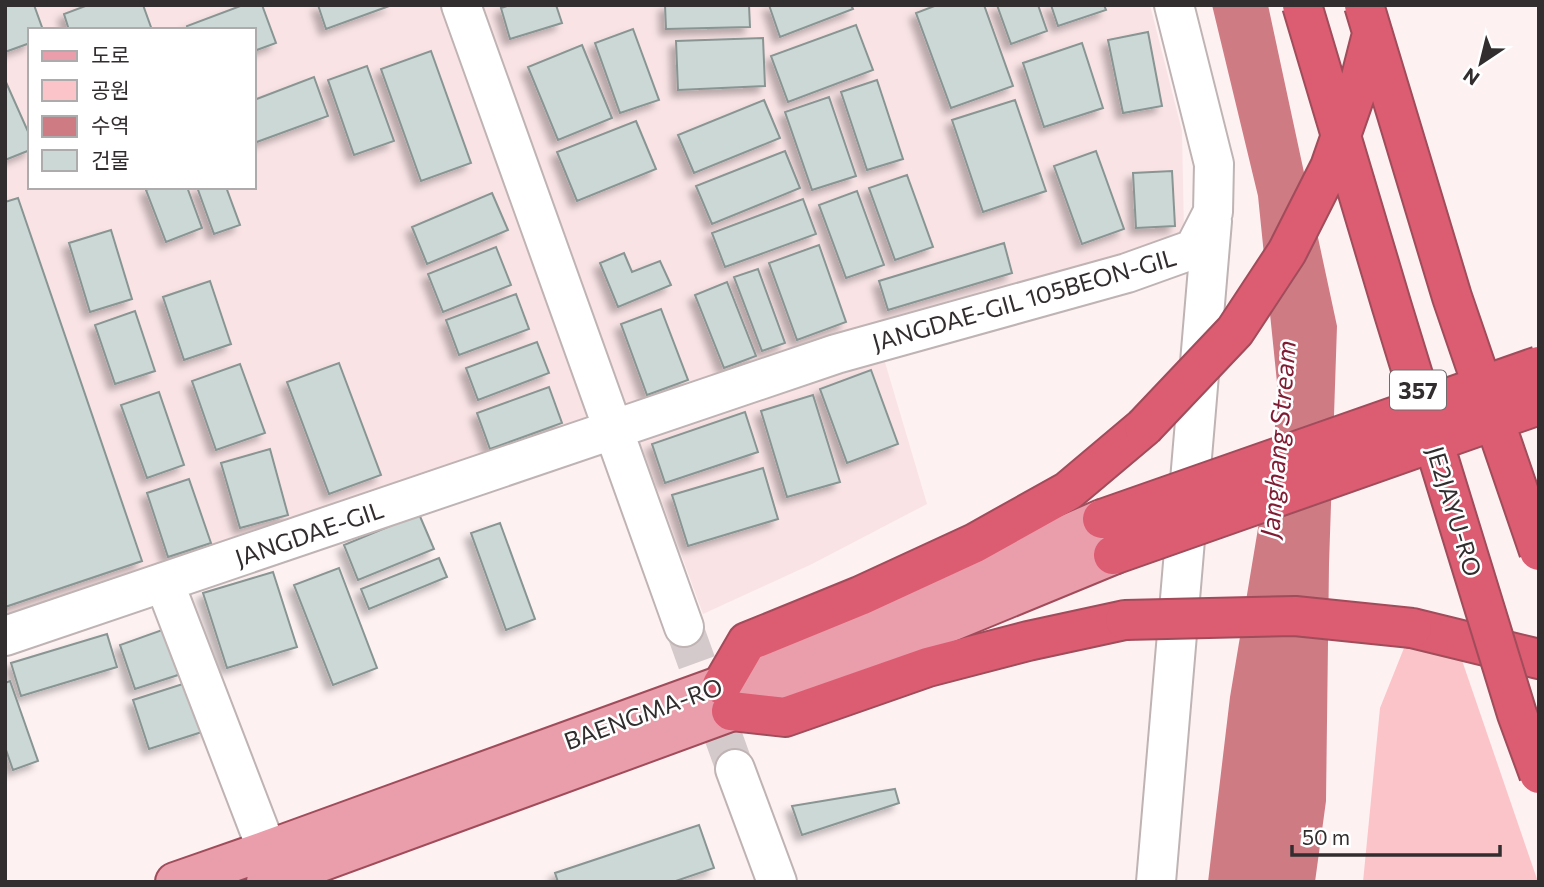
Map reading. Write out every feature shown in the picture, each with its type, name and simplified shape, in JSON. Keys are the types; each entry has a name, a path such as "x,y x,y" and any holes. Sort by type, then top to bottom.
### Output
{"highway":[{"name":"JE2JAYU-RO","path":"1302,5 1517,714 1539,774"},
{"name":"357","path":"1364,5 1452,297 1539,551"},
{"path":"1380,5 1360,81 1330,167 1287,252 1235,331 1144,428 1068,491 975,543 860,596 747,642 726,698 785,717 928,667 1125,620 1295,616 1412,628 1539,659"},
{"path":"1107,537 1539,366"},
{"path":"1107,537 1539,405"}],"main road":[{"name":"BAENGMA-RO","path":"175,882 267,866 726,698 1107,537"}],"street":[{"path":"461,5 684,627"},
{"name":"JANGDAE-GIL 105BEON-GIL","path":"613,429 836,354 1127,274 1194,249 1213,212 1214,164 1174,5"},
{"path":"1156,882 1213,212"},
{"name":"JANGDAE-GIL","path":"5,636 613,429"},
{"path":"164,582 267,866"},
{"path":"735,769 777,882"}],"shaded area":[{"path":"5,5 1150,5 1182,131 1184,233 1127,255 875,322 927,504 812,564 703,614 633,423 5,620"}],"green space":[{"path":"1412,628 1454,637 1538,882 1363,882 1380,708"}],"water":[{"name":"Janghang Stream","path":"1212,5 1268,5 1337,326 1329,564 1326,801 1315,882 1208,882 1230,697 1279,402 1258,196"}],"building":[{"path":"5,5 34,5 42,28 28,28 28,44 5,52"},
{"path":"88,5 143,5 151,28 68,28 64,14"},
{"path":"243,5 262,5 276,43 256,50 256,28 187,26"},
{"path":"318,5 392,5 326,29"},
{"path":"510,5 556,5 562,23 510,39 501,8"},
{"path":"665,5 749,5 750,27 666,29"},
{"path":"769,5 851,5 853,9 780,37"},
{"path":"937,5 984,5 1013,86 951,108 916,13"},
{"path":"997,5 1038,5 1047,31 1011,44"},
{"path":"1051,5 1104,5 1106,10 1058,26"},
{"path":"856,25 873,70 788,102 771,56"},
{"path":"633,29 659,100 620,113 595,43"},
{"path":"1148,32 1162,106 1123,113 1108,40"},
{"path":"763,38 765,86 678,90 676,41"},
{"path":"1082,43 1103,108 1044,127 1023,63"},
{"path":"582,45 612,118 558,140 528,67"},
{"path":"431,51 471,163 421,181 381,69"},
{"path":"367,66 394,141 354,155 328,80"},
{"path":"314,77 328,116 256,142 256,99"},
{"path":"5,80 28,132 28,151 5,160"},
{"path":"877,80 903,159 867,170 841,92"},
{"path":"829,97 856,176 812,190 785,112"},
{"path":"764,100 780,138 694,173 678,135"},
{"path":"1015,100 1046,191 983,212 952,120"},
{"path":"636,121 656,169 577,201 557,152"},
{"path":"785,151 800,188 712,224 696,186"},
{"path":"1096,151 1124,229 1082,244 1054,166"},
{"path":"1172,171 1175,226 1136,228 1133,173"},
{"path":"907,175 933,247 895,260 869,188"},
{"path":"188,189 202,228 166,242 146,190"},
{"path":"198,189 227,189 240,225 214,234"},
{"path":"857,191 884,265 846,278 819,205"},
{"path":"492,193 508,230 427,264 412,227"},
{"path":"18,198 142,561 5,607 5,202"},
{"path":"803,199 816,234 725,267 712,233"},
{"path":"111,230 132,299 90,312 69,243"},
{"path":"1004,243 1012,273 888,310 879,281"},
{"path":"819,245 846,322 797,340 769,263"},
{"path":"496,247 511,285 443,312 428,274"},
{"path":"624,253 632,272 660,261 671,285 618,307 600,263"},
{"path":"758,269 785,343 762,351 734,277"},
{"path":"210,281 231,344 184,360 163,297"},
{"path":"727,282 756,356 724,368 695,295"},
{"path":"516,294 529,329 459,355 446,320"},
{"path":"661,309 688,380 647,395 621,324"},
{"path":"135,311 155,371 115,384 95,325"},
{"path":"537,342 549,373 478,400 466,368"},
{"path":"339,363 381,475 329,494 287,382"},
{"path":"240,364 265,433 216,450 192,381"},
{"path":"871,370 898,444 847,463 820,389"},
{"path":"549,387 562,423 490,449 477,413"},
{"path":"159,392 184,465 147,478 121,405"},
{"path":"813,395 840,482 787,497 761,411"},
{"path":"745,412 758,452 665,483 652,444"},
{"path":"270,449 288,515 240,528 221,463"},
{"path":"763,468 778,519 688,546 672,495"},
{"path":"189,479 211,543 168,557 147,493"},
{"path":"419,514 434,549 358,580 344,545"},
{"path":"500,523 535,619 506,630 471,533"},
{"path":"439,558 447,577 369,609 361,589"},
{"path":"339,568 377,668 333,685 294,585"},
{"path":"273,572 297,647 227,668 203,593"},
{"path":"165,629 181,674 135,689 120,645"},
{"path":"107,634 117,667 21,696 11,663"},
{"path":"10,681 38,761 13,770 5,747 5,683"},
{"path":"189,682 205,731 149,749 133,700"},
{"path":"895,789 899,803 802,835 792,806"},
{"path":"699,825 714,868 673,882 558,882 555,873"}],"tunnel":[{"path":"684,627 735,769"}]}
